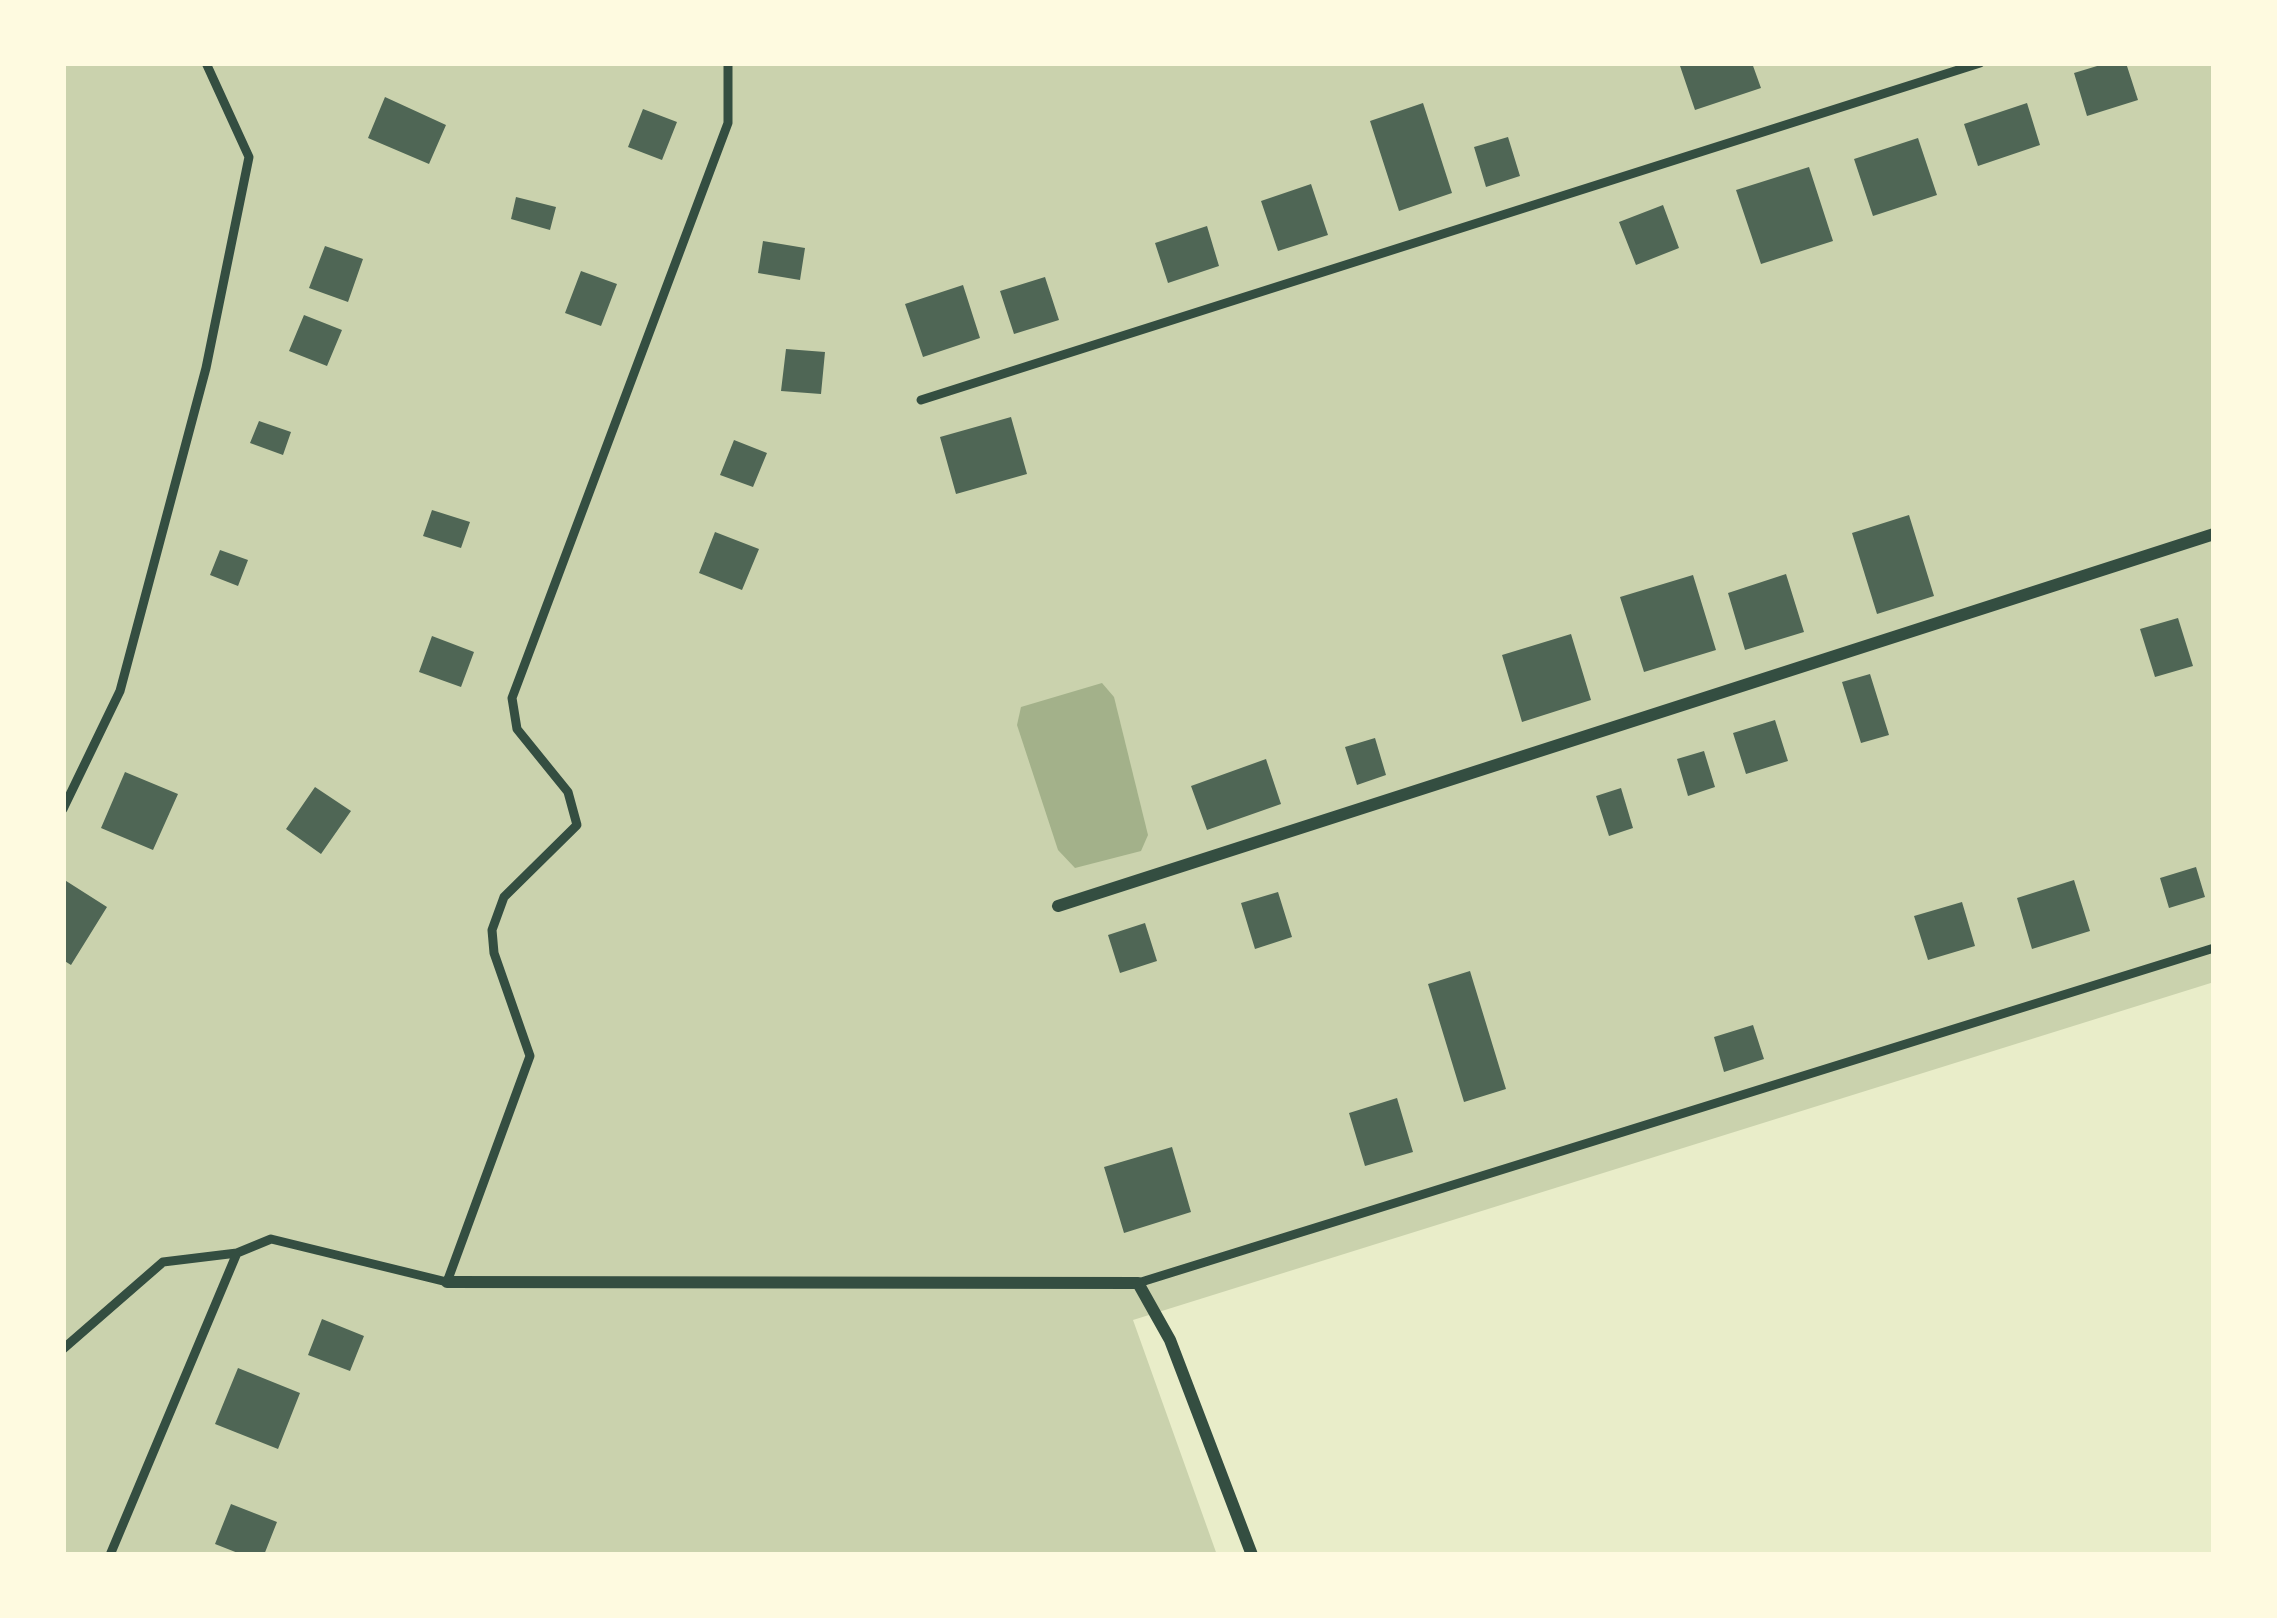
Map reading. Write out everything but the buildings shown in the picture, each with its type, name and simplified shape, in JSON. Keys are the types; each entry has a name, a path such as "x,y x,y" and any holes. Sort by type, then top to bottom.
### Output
{"street":[{"path":"1058,906 2214,534"},
{"path":"447,1282 1138,1283 1170,1340 1252,1555"}],"lane":[{"path":"63,809 119,691 206,368 249,158 206,63"},
{"path":"63,1349 163,1262 237,1253 271,1239 447,1282 530,1057 494,952 492,930 504,897 577,825 568,792 517,729 512,698 728,123 728,63"},
{"path":"921,400 1980,63"},
{"path":"1138,1283 2214,948"},
{"path":"110,1555 237,1253"}],"shaded area":[{"path":"63,63 2214,63 2214,982 1133,1320 1217,1555 63,1555"},
{"path":"1102,683 1114,697 1148,835 1141,851 1075,868 1058,850 1017,725 1021,707"}]}
